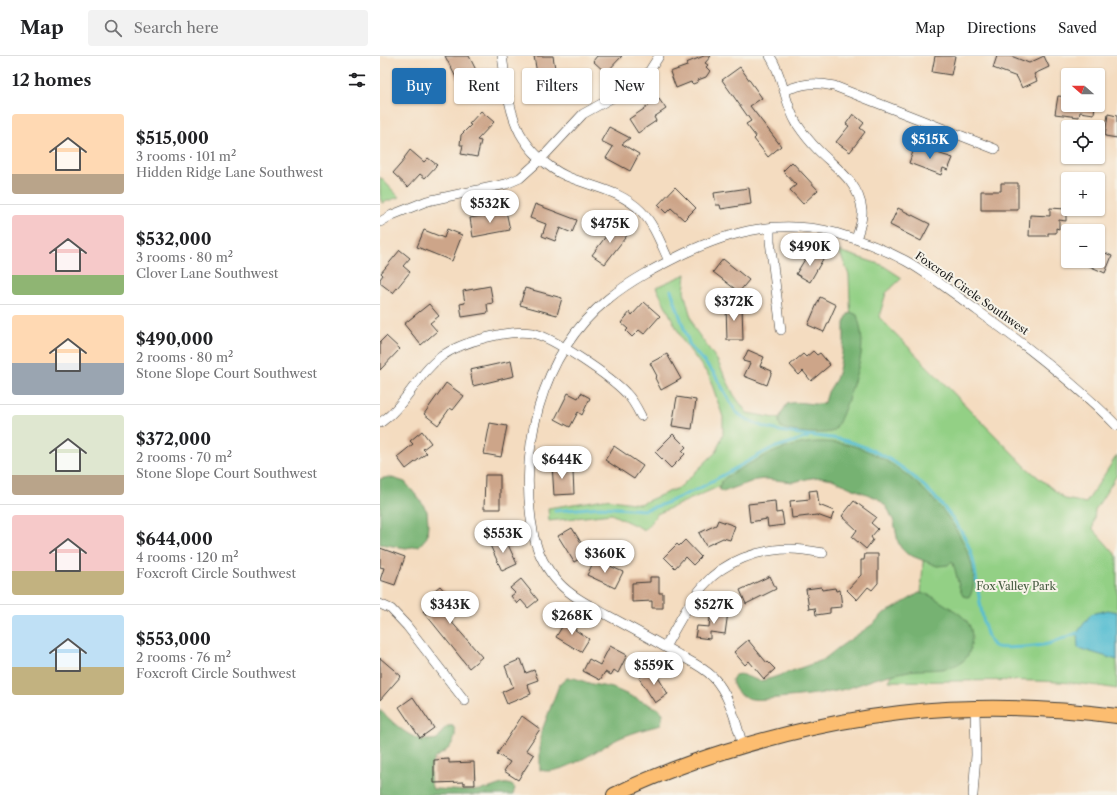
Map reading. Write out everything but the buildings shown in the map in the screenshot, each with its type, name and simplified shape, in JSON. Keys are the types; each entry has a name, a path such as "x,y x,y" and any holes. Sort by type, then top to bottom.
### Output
{"main road":[{"path":"614,795 676,768 743,746 799,730 861,719 907,712 975,708 1052,710 1117,716"}],"street":[{"path":"502,56 510,104 517,126 525,141 541,159 563,175 611,192 624,198 637,207 652,226 668,261"},
{"path":"380,222 399,212 427,201 481,190 517,180 530,171 583,114 635,85 647,75 659,56"},
{"path":"770,56 777,70 791,113 802,132 842,172 859,196 862,210 860,226 856,239"},
{"path":"784,91 796,86 816,83 834,86 995,149"},
{"path":"770,228 770,241 781,330"},
{"name":"Foxcroft Circle Southwest","path":"743,746 725,696 712,676 665,647 596,609 564,588 547,568 537,547 532,524 529,489 530,449 532,432 538,409 544,390 565,348 583,323 609,298 641,276 668,261 727,236 770,228 807,228 825,231 856,239 880,248 906,261 1003,329 1079,390 1117,426"},
{"path":"380,423 394,411 436,361 449,351 465,344 508,334 526,333 547,338 565,348 618,385 631,398 642,416"},
{"path":"665,647 696,595 720,570 741,560 771,551 796,549 823,553"},
{"path":"380,604 391,610 407,626 465,701"},
{"path":"973,795 976,755 975,708"}],"green space":[{"path":"380,177 399,197 382,203 380,194"},
{"name":"Fox Valley Park","path":"839,251 882,265 902,278 886,293 879,317 1028,469 1065,499 1086,503 1117,455 1117,475 1095,510 1093,529 1117,556 1117,689 1060,682 1032,681 889,681 919,628 924,546 885,495 818,464 761,468 657,514 645,530 611,514 549,521 548,508 605,499 640,504 680,487 716,452 723,434 723,417 709,376 683,341 656,287 686,274 684,292 694,328 717,360 734,395 747,413 781,419 826,421 852,350 849,275"},
{"path":"853,313 857,315 861,329 861,354 850,395 836,427 833,431 823,433 797,432 783,428 780,426 779,421 787,404 798,402 821,404 825,402 828,392 836,379 839,370 844,342 844,323 848,314"},
{"path":"817,442 849,445 876,455 908,476 923,489 949,519 967,551 971,562 974,579 970,596 963,596 952,561 948,565 937,566 907,554 901,548 898,542 894,522 889,511 877,498 832,479 822,477 793,482 765,479 756,480 723,492 719,489 721,482 726,477 759,459 781,449 805,443"},
{"path":"389,477 405,482 427,511 427,537 419,546 406,548 380,544 380,479"},
{"path":"919,593 927,594 933,597 960,614 965,619 971,629 972,636 970,649 963,661 949,668 904,672 878,678 846,689 803,696 750,699 741,695 735,688 732,680 735,675 740,674 760,681 823,660 873,624 884,613"},
{"path":"567,678 574,678 592,684 613,688 657,708 663,713 661,725 642,730 613,741 571,765 549,771 540,770 541,733 559,685"},
{"path":"380,710 406,733 418,739 437,739 447,726 453,726 455,730 455,737 451,745 433,761 430,778 433,789 473,791 486,789 501,784 508,784 515,788 513,795 380,795"}],"water":[{"path":"1108,610 1117,612 1117,660 1078,648 1077,633 1091,614"}],"waterway":[{"path":"671,290 690,346 714,373 736,412 746,419 769,428 795,434 840,439 864,447 894,462 932,493 954,521 970,550 974,564 984,621 990,641 994,646 1012,648 1043,645 1077,633"},
{"path":"555,511 601,507 644,510 664,504 700,488 770,449 808,437"}]}
